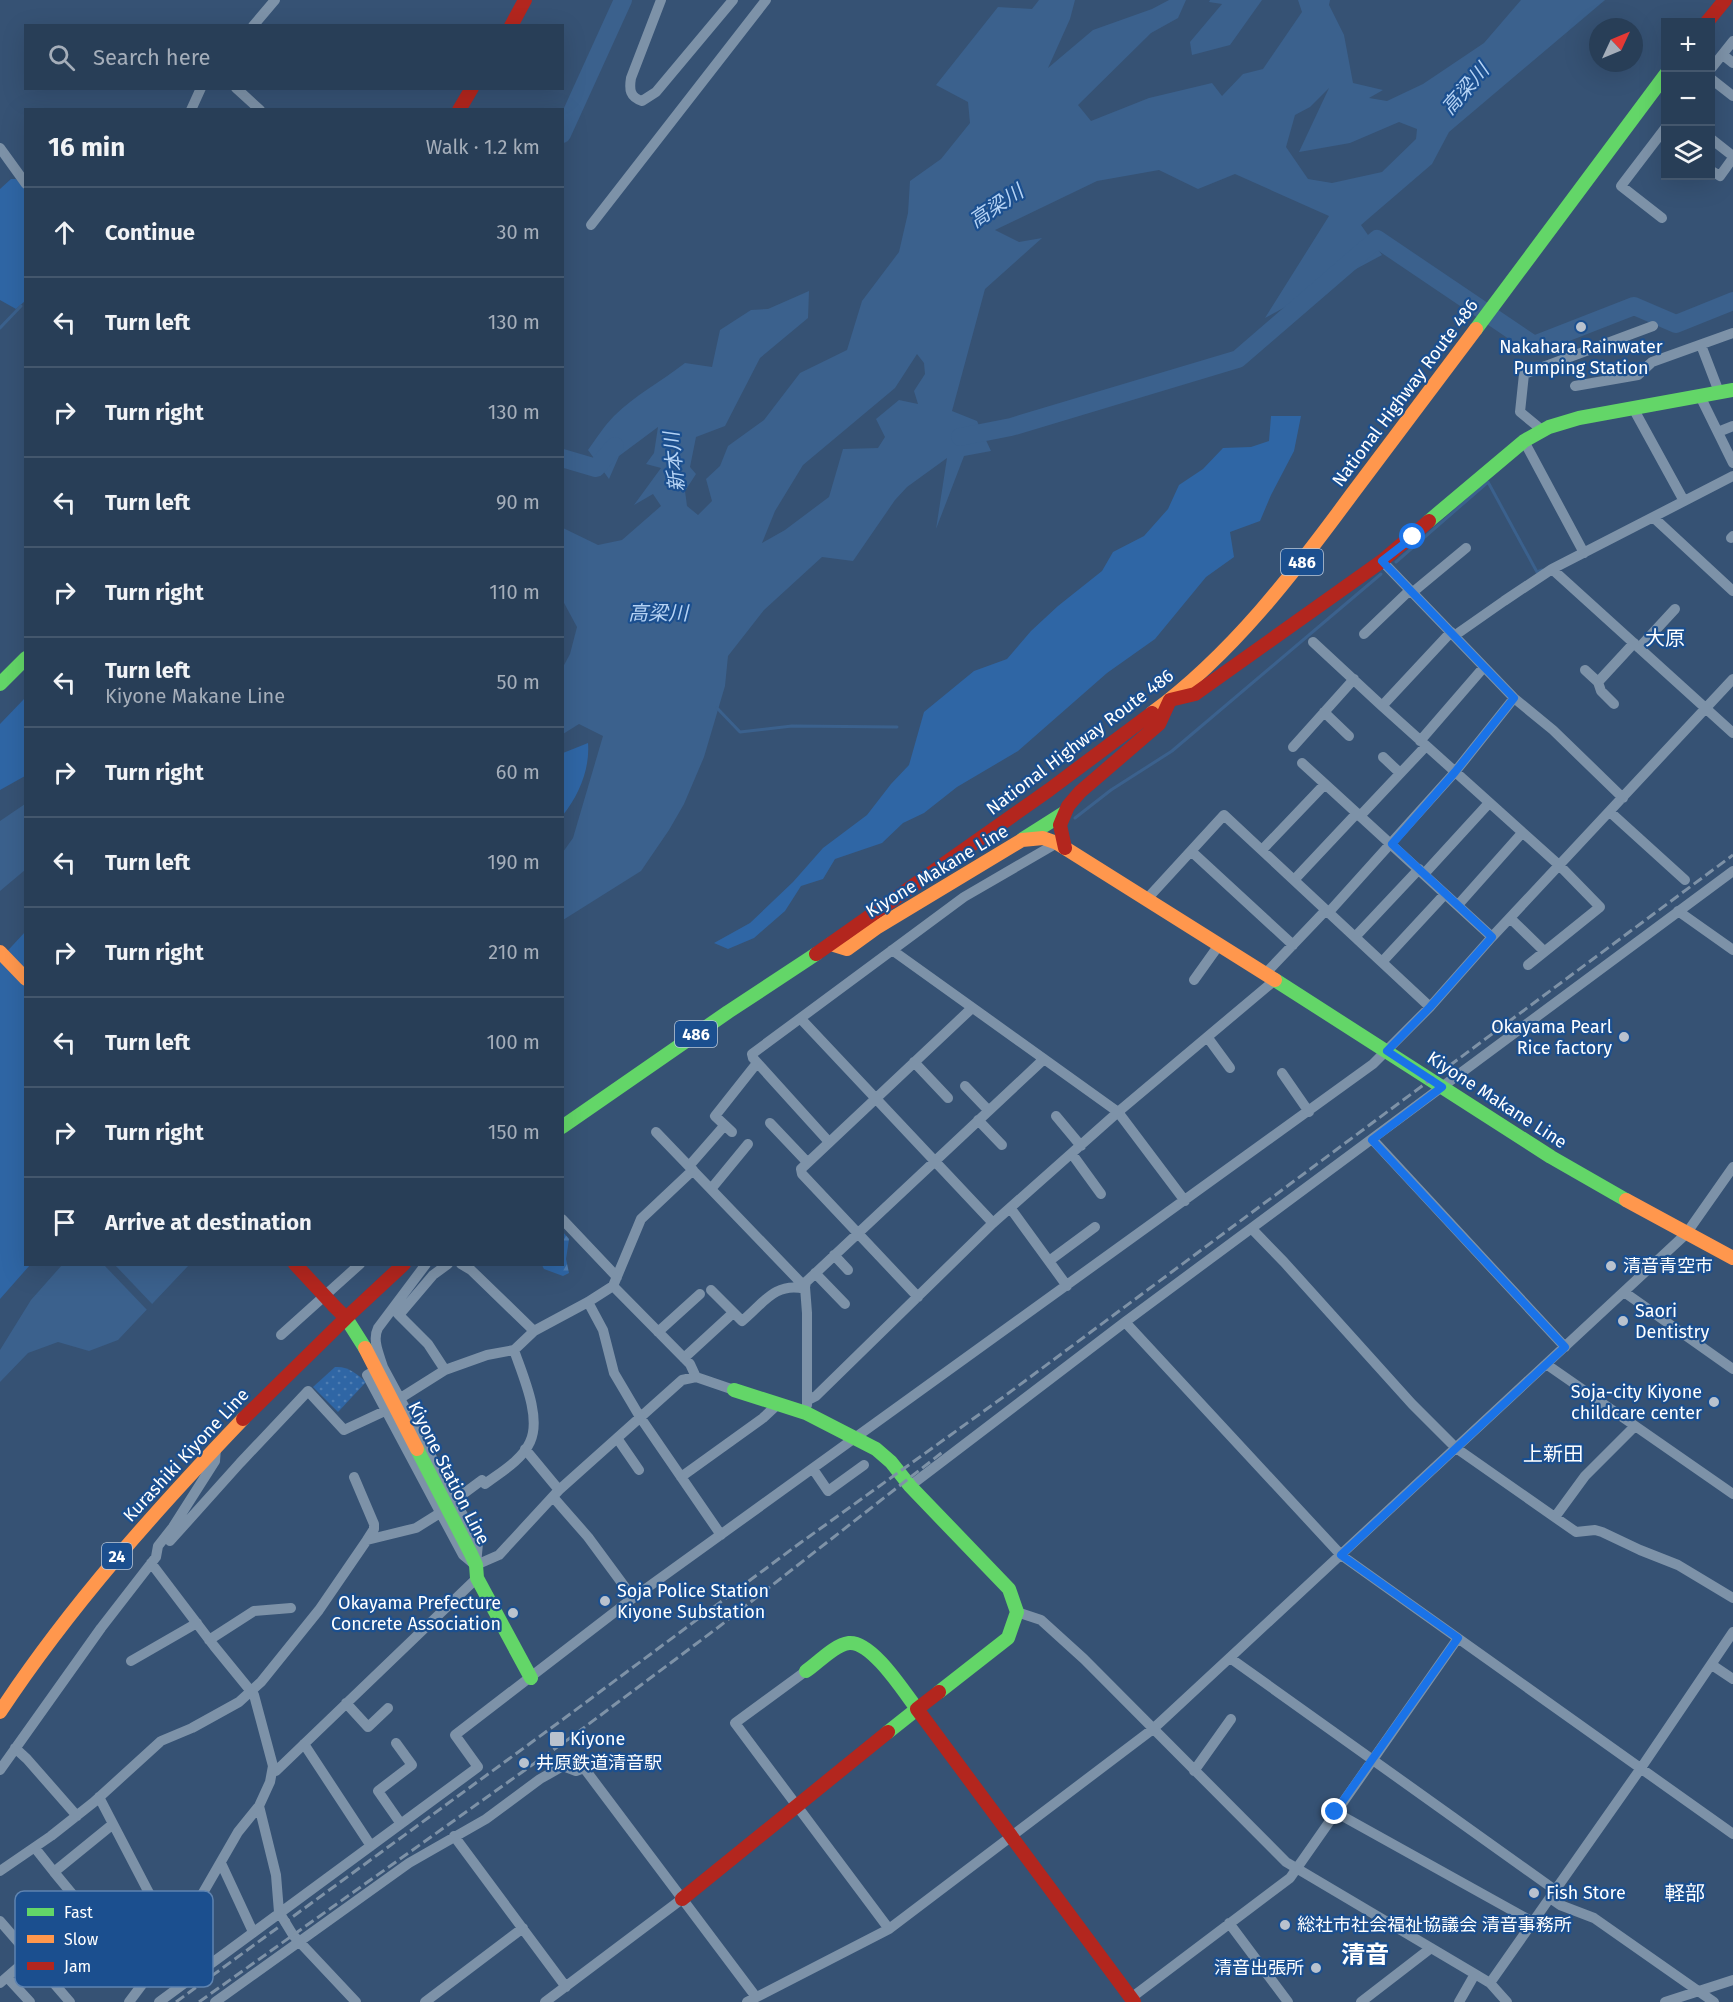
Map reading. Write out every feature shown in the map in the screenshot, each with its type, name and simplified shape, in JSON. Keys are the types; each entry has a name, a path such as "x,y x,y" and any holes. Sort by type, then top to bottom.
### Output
{"main road":[{"path":"512,24 525,0"},
{"path":"1710,18 1725,0"},
{"name":"National Highway Route 486","path":"564,1125 831,944 1049,790 1170,700 1229,644 1294,572 1661,79"},
{"path":"460,108 471,90"},
{"path":"1061,845 1060,825 1064,813 1080,792 1195,693 1382,561 1524,441 1542,430 1579,418 1733,390"},
{"path":"0,684 24,660"},
{"path":"1159,724 1170,700 1195,693"},
{"path":"1022,840 1064,813"},
{"name":"Kiyone Makane Line","path":"831,944 847,949 876,928 1022,840 1043,838 1061,845 1551,1157 1686,1234 1733,1258"},
{"path":"0,952 24,977"},
{"path":"298,1266 346,1318 402,1266"},
{"name":"Kiyone Station Line","path":"346,1318 365,1348 417,1449 531,1678"},
{"name":"Kurashiki Kiyone Line","path":"0,1712 26,1672 90,1589 216,1448 346,1318"},
{"path":"682,1899 796,1805 1008,1638 1017,1612 1009,1589 910,1486 891,1462 876,1449 807,1406 779,1403 734,1390"},
{"path":"806,1671 847,1642 859,1643 872,1652 917,1709 1133,2000"}],"street":[{"path":"255,24 275,0"},
{"path":"661,0 630,78 631,94 642,101 656,92 733,0"},
{"path":"591,225 766,0"},
{"path":"1715,64 1733,41"},
{"path":"1723,55 1733,63"},
{"path":"1715,82 1733,96"},
{"path":"191,108 200,90"},
{"path":"238,90 258,108"},
{"path":"1661,132 1621,186 1662,218"},
{"path":"1715,142 1733,157 1720,176 1715,173"},
{"path":"0,148 24,181"},
{"path":"1542,430 1520,412 1524,374 1653,326"},
{"path":"1575,386 1638,375 1652,362 1733,333"},
{"path":"1701,345 1719,392"},
{"path":"1700,396 1733,463"},
{"path":"1633,408 1682,498"},
{"path":"1718,432 1733,426"},
{"path":"1524,441 1582,551"},
{"path":"1382,706 1453,634 1504,600 1582,551 1653,517 1682,498 1733,476"},
{"path":"1653,517 1733,591"},
{"path":"1364,634 1411,591 1466,548"},
{"path":"1382,561 1514,698 1553,730 1623,798"},
{"path":"1552,570 1733,733"},
{"path":"1598,682 1675,609"},
{"path":"1313,642 1560,866 1600,907 1527,965"},
{"path":"1294,880 1400,773 1484,667"},
{"path":"1585,670 1598,682 1601,691 1614,704"},
{"path":"213,1962 478,1767 455,1736 633,1598 1373,1064 1430,1007 1492,937 1733,678"},
{"path":"1293,747 1354,679"},
{"path":"807,1406 993,1223 1118,1112 1208,1038 1270,977 1293,945 1392,844 1455,772 1514,698"},
{"path":"1324,712 1350,736"},
{"path":"1383,757 1400,773"},
{"path":"1302,763 1492,937"},
{"path":"1262,850 1325,784"},
{"path":"1355,937 1489,803"},
{"path":"1610,812 1684,880"},
{"path":"1146,900 1224,815 1430,1007"},
{"path":"1458,905 1522,833"},
{"path":"829,1142 757,1063 752,1054 964,897 1061,845"},
{"path":"1191,851 1293,945"},
{"path":"910,1486 1125,1322 1733,871"},
{"path":"1382,962 1445,894"},
{"path":"1678,911 1733,950"},
{"path":"1510,918 1544,951"},
{"path":"1194,980 1219,945"},
{"path":"892,950 1118,1112 1185,1201"},
{"path":"918,1297 802,1174 801,1169 972,1008"},
{"path":"801,1019 993,1223"},
{"path":"1208,1038 1230,1068"},
{"path":"807,1406 806,1282 1044,1059"},
{"path":"914,1062 948,1098"},
{"path":"399,1399 445,1370 487,1355 514,1350 534,1331 588,1302 615,1282 641,1219 728,1129 715,1116 757,1063"},
{"path":"1282,1073 1309,1112"},
{"path":"965,1086 988,1110"},
{"path":"1056,1116 1101,1194"},
{"path":"978,1120 1002,1146"},
{"path":"770,1124 807,1162"},
{"path":"656,1132 805,1288"},
{"path":"1372,1140 1565,1347"},
{"path":"711,1189 748,1144"},
{"path":"215,2002 409,1863 486,1819 540,1779 566,1767 576,1771 584,1767 682,1899 751,1999 889,1929 1153,1729 1686,1234 1733,1167"},
{"path":"1011,1209 1067,1286"},
{"path":"564,1221 658,1332 690,1364 696,1377"},
{"path":"1049,1261 1095,1227"},
{"path":"1252,1229 1412,1404 1456,1448 1576,1532 1594,1530 1602,1532 1668,1560 1733,1598"},
{"path":"834,1255 848,1270"},
{"path":"281,1335 358,1266"},
{"path":"396,1312 425,1266"},
{"path":"445,1266 433,1275 375,1334 383,1366 399,1399 478,1543 476,1571"},
{"path":"464,1266 534,1331"},
{"path":"815,1273 845,1304"},
{"path":"711,1290 742,1321 774,1291 805,1288"},
{"path":"1624,1292 1733,1369"},
{"path":"658,1332 700,1294"},
{"path":"588,1302 603,1330 614,1373 640,1418 722,1535"},
{"path":"396,1312 428,1344 445,1370"},
{"path":"684,1358 733,1313"},
{"path":"1125,1322 1341,1555 1733,1834"},
{"path":"455,1500 482,1480 485,1484 512,1464 525,1449 532,1436 533,1418 529,1397 514,1350"},
{"path":"1546,1364 1733,1494"},
{"path":"383,1366 367,1375 463,1555 476,1571"},
{"path":"272,1772 276,1772 476,1571 499,1555 556,1493 682,1380 696,1377 734,1390"},
{"path":"0,1770 101,1628 153,1560 240,1462 308,1391 344,1430 387,1410"},
{"path":"681,1477 763,1418 779,1403"},
{"path":"1555,1517 1585,1476 1635,1426"},
{"path":"617,1438 639,1470"},
{"path":"153,1560 158,1546 173,1527 215,1461 216,1448"},
{"path":"525,1449 633,1598"},
{"path":"813,1469 828,1491 864,1465"},
{"path":"0,1871 35,1848 76,1816 160,1741 192,1728 239,1702 252,1690 319,1610 374,1529 354,1477"},
{"path":"367,1540 416,1528 440,1513"},
{"path":"153,1560 209,1640 252,1690 270,1750 272,1772 259,1806 238,1832 205,1891"},
{"path":"209,1640 254,1611 291,1608"},
{"path":"1017,1612 1037,1617 1084,1659 1286,1862 1490,1983 1507,2002"},
{"path":"131,1661 197,1623"},
{"path":"1490,1983 1733,1632"},
{"path":"1133,2000 1229,1923 1290,1878 1458,1638"},
{"path":"1230,1658 1373,1759 1553,1894 1560,1905 1594,1918 1705,1995"},
{"path":"1712,1665 1733,1679"},
{"path":"806,1671 735,1724 889,1929"},
{"path":"346,1703 368,1727 388,1708"},
{"path":"1194,1771 1231,1719"},
{"path":"396,1743 412,1765 378,1791 400,1824"},
{"path":"304,1744 371,1845"},
{"path":"15,1748 76,1816"},
{"path":"99,1797 148,1891"},
{"path":"259,1806 276,1875 279,1912 293,1935 356,2002"},
{"path":"1335,1812 1533,1922"},
{"path":"54,1872 113,1824"},
{"path":"454,1836 566,1987"},
{"path":"35,1848 70,1891"},
{"path":"221,1863 253,1932"},
{"path":"545,2002 682,1899"},
{"path":"0,1921 15,1939"},
{"path":"1229,1923 1288,2002"},
{"path":"425,2002 523,1929"},
{"path":"1361,2002 1431,1947"},
{"path":"1459,2002 1474,1974"},
{"path":"4,1980 30,2002"},
{"path":"1665,2002 1705,1995 1733,1980"},
{"path":"57,1987 70,2002"},
{"path":"129,2002 141,1987"},
{"path":"159,2002 179,1987"}],"green space":[{"path":"11,179 16,179 24,188 24,302 16,309 0,300 0,189"},
{"path":"1271,416 1301,416 1294,451 1260,521 1230,532 1234,557 1206,577 1155,639 1107,673 1018,751 957,787 924,813 903,823 882,843 835,859 823,879 801,886 785,911 754,938 728,949 714,943 750,923 793,882 823,848 867,815 909,765 924,712 974,671 1007,659 1031,631 1102,571 1113,552 1144,536 1168,509 1179,485 1203,469 1223,448 1251,447 1269,441"},
{"path":"24,699 24,777 0,790 0,724"},
{"path":"588,743 587,762 582,781 564,814 564,753"},
{"path":"24,933 24,1266 29,1266 0,1299 0,959"},
{"path":"564,1233 569,1239 566,1259 569,1273 563,1276 544,1269 542,1266 564,1266"},
{"path":"335,1367 348,1369 366,1382 338,1412 313,1387"}],"water":[{"name":"高梁川","path":"1039,0 1075,0 1070,19 1048,68 1093,30 1152,9 1169,0 1186,0 1178,18 1151,33 1078,105 1091,121 1149,98 1212,83 1222,96 1243,74 1263,69 1302,12 1298,0 1330,0 1329,5 1344,35 1353,83 1383,90 1369,98 1387,101 1423,84 1484,43 1521,0 1605,0 1449,132 1432,164 1361,225 1382,255 1265,318 1329,216 1235,174 1198,189 1159,170 1097,181 995,230 1019,242 1042,238 985,289 952,411 977,421 991,451 964,456 936,529 947,458 907,487 895,500 853,561 822,557 764,610 728,656 725,686 704,757 684,804 669,830 641,871 564,919 564,851 573,838 603,736 579,724 564,733 564,665 570,654 577,627 564,603 564,528 598,545 622,540 661,506 653,494 634,505 661,468 646,464 654,453 658,427 619,456 609,479 588,450 622,408 685,363 712,367 720,330 751,310 768,309 809,291 808,318 760,358 725,426 696,437 690,467 696,474 685,491 687,506 698,515 712,501 706,479 720,466 728,446 764,420 800,373 847,350 862,301 899,252 908,213 910,181 941,159 970,123 968,102 936,85 998,7 1032,9","holes":["1329,88 1299,152 1350,143 1399,122 1417,129 1416,139 1382,172 1332,183 1308,179 1286,147 1295,115 1310,107","917,354 924,363 925,374 914,391 918,404 899,400 876,419 885,437 878,448 843,449 829,497 785,530 762,543 775,511 803,465 895,388"]},
{"path":"1210,0 1262,0 1230,45 1192,55 1190,42 1222,4 1209,2"},
{"path":"24,805 24,871 0,891 0,821"},
{"path":"61,1266 188,1266 118,1340 89,1351 58,1342 28,1353 0,1382 0,1350 31,1300"}],"pier":[{"path":"105,1266 116,1266 154,1306 149,1312"}],"waterway":[{"name":"新本川","path":"564,130 623,0"},
{"path":"960,437 1011,427 1238,359 1377,239 1534,345 1634,306 1676,324 1733,301"},
{"path":"0,328 21,306"},
{"name":"新本川","path":"564,459 596,468 615,446"},
{"path":"1396,562 1488,482 1537,572 1542,570"},
{"path":"1075,818 1111,790 1172,751 1381,574"},
{"path":"717,708 740,732 792,726 897,727"}],"railway":[{"path":"213,1975 796,1546 1002,1398 1733,855"},
{"path":"199,2002 570,1738 716,1629 944,1451"},
{"path":"176,2002 197,1987"}],"traffic: fast":[{"path":"1476,329 1661,81"},
{"path":"1429,521 1524,441 1549,427 1579,418 1733,390"},
{"path":"0,684 24,660"},
{"path":"1023,839 1064,813"},
{"path":"564,1126 816,954"},
{"path":"1275,980 1551,1157 1626,1200"},
{"path":"346,1318 365,1348"},
{"path":"734,1390 806,1413 876,1449 891,1462 910,1486 1009,1589 1017,1612 1008,1638 939,1692"},
{"path":"417,1449 471,1554 476,1565 477,1578 531,1678"},
{"path":"806,1671 843,1644 858,1645 868,1650 887,1669 917,1709 888,1732"}],"traffic: slow":[{"path":"1152,713 1209,665 1260,611 1308,553 1476,329"},
{"path":"831,944 847,949 876,928 1022,840 1043,838 1057,843 1275,980"},
{"path":"0,952 24,977"},
{"path":"1626,1200 1733,1258"},
{"path":"365,1348 417,1449"},
{"path":"0,1712 84,1597 178,1489 243,1419"}],"traffic: jam":[{"path":"512,24 525,0"},
{"path":"1710,18 1725,0"},
{"path":"460,108 471,90"},
{"path":"1065,848 1060,825 1068,806 1080,792 1159,724 1170,700 1195,694 1382,561 1429,521"},
{"path":"816,954 1049,790 1152,713"},
{"path":"297,1266 334,1306"},
{"path":"334,1306 346,1318 402,1266"},
{"path":"243,1419 346,1318"},
{"path":"939,1692 917,1709 1134,2002"},
{"path":"682,1899 888,1732"}],"place":[{"name":"Nakahara Rainwater Pumping Station","path":"1581,327"},
{"name":"Okayama Pearl Rice factory","path":"1624,1037"},
{"name":"清音青空市","path":"1611,1266"},
{"name":"Saori Dentistry","path":"1623,1321"},
{"name":"Soja-city Kiyone childcare center","path":"1714,1402"},
{"name":"Soja Police Station Kiyone Substation","path":"605,1601"},
{"name":"Okayama Prefecture Concrete Association","path":"513,1613"},
{"name":"Kiyone","path":"557,1739"},
{"name":"井原鉄道清音駅","path":"524,1763"},
{"name":"Fish Store","path":"1534,1893"},
{"name":"総社市社会福祉協議会 清音事務所","path":"1285,1925"},
{"name":"清音出張所","path":"1316,1968"}],"district":[{"name":"大原","path":"1665,638"},
{"name":"上新田","path":"1553,1454"},
{"name":"軽部","path":"1685,1893"},
{"name":"清音","path":"1365,1955"}],"route":[{"path":"1335,1812 1458,1638 1341,1555 1565,1347 1372,1140 1442,1087 1387,1051 1430,1007 1492,937 1392,844 1455,772 1514,698 1382,561 1413,537"}]}
